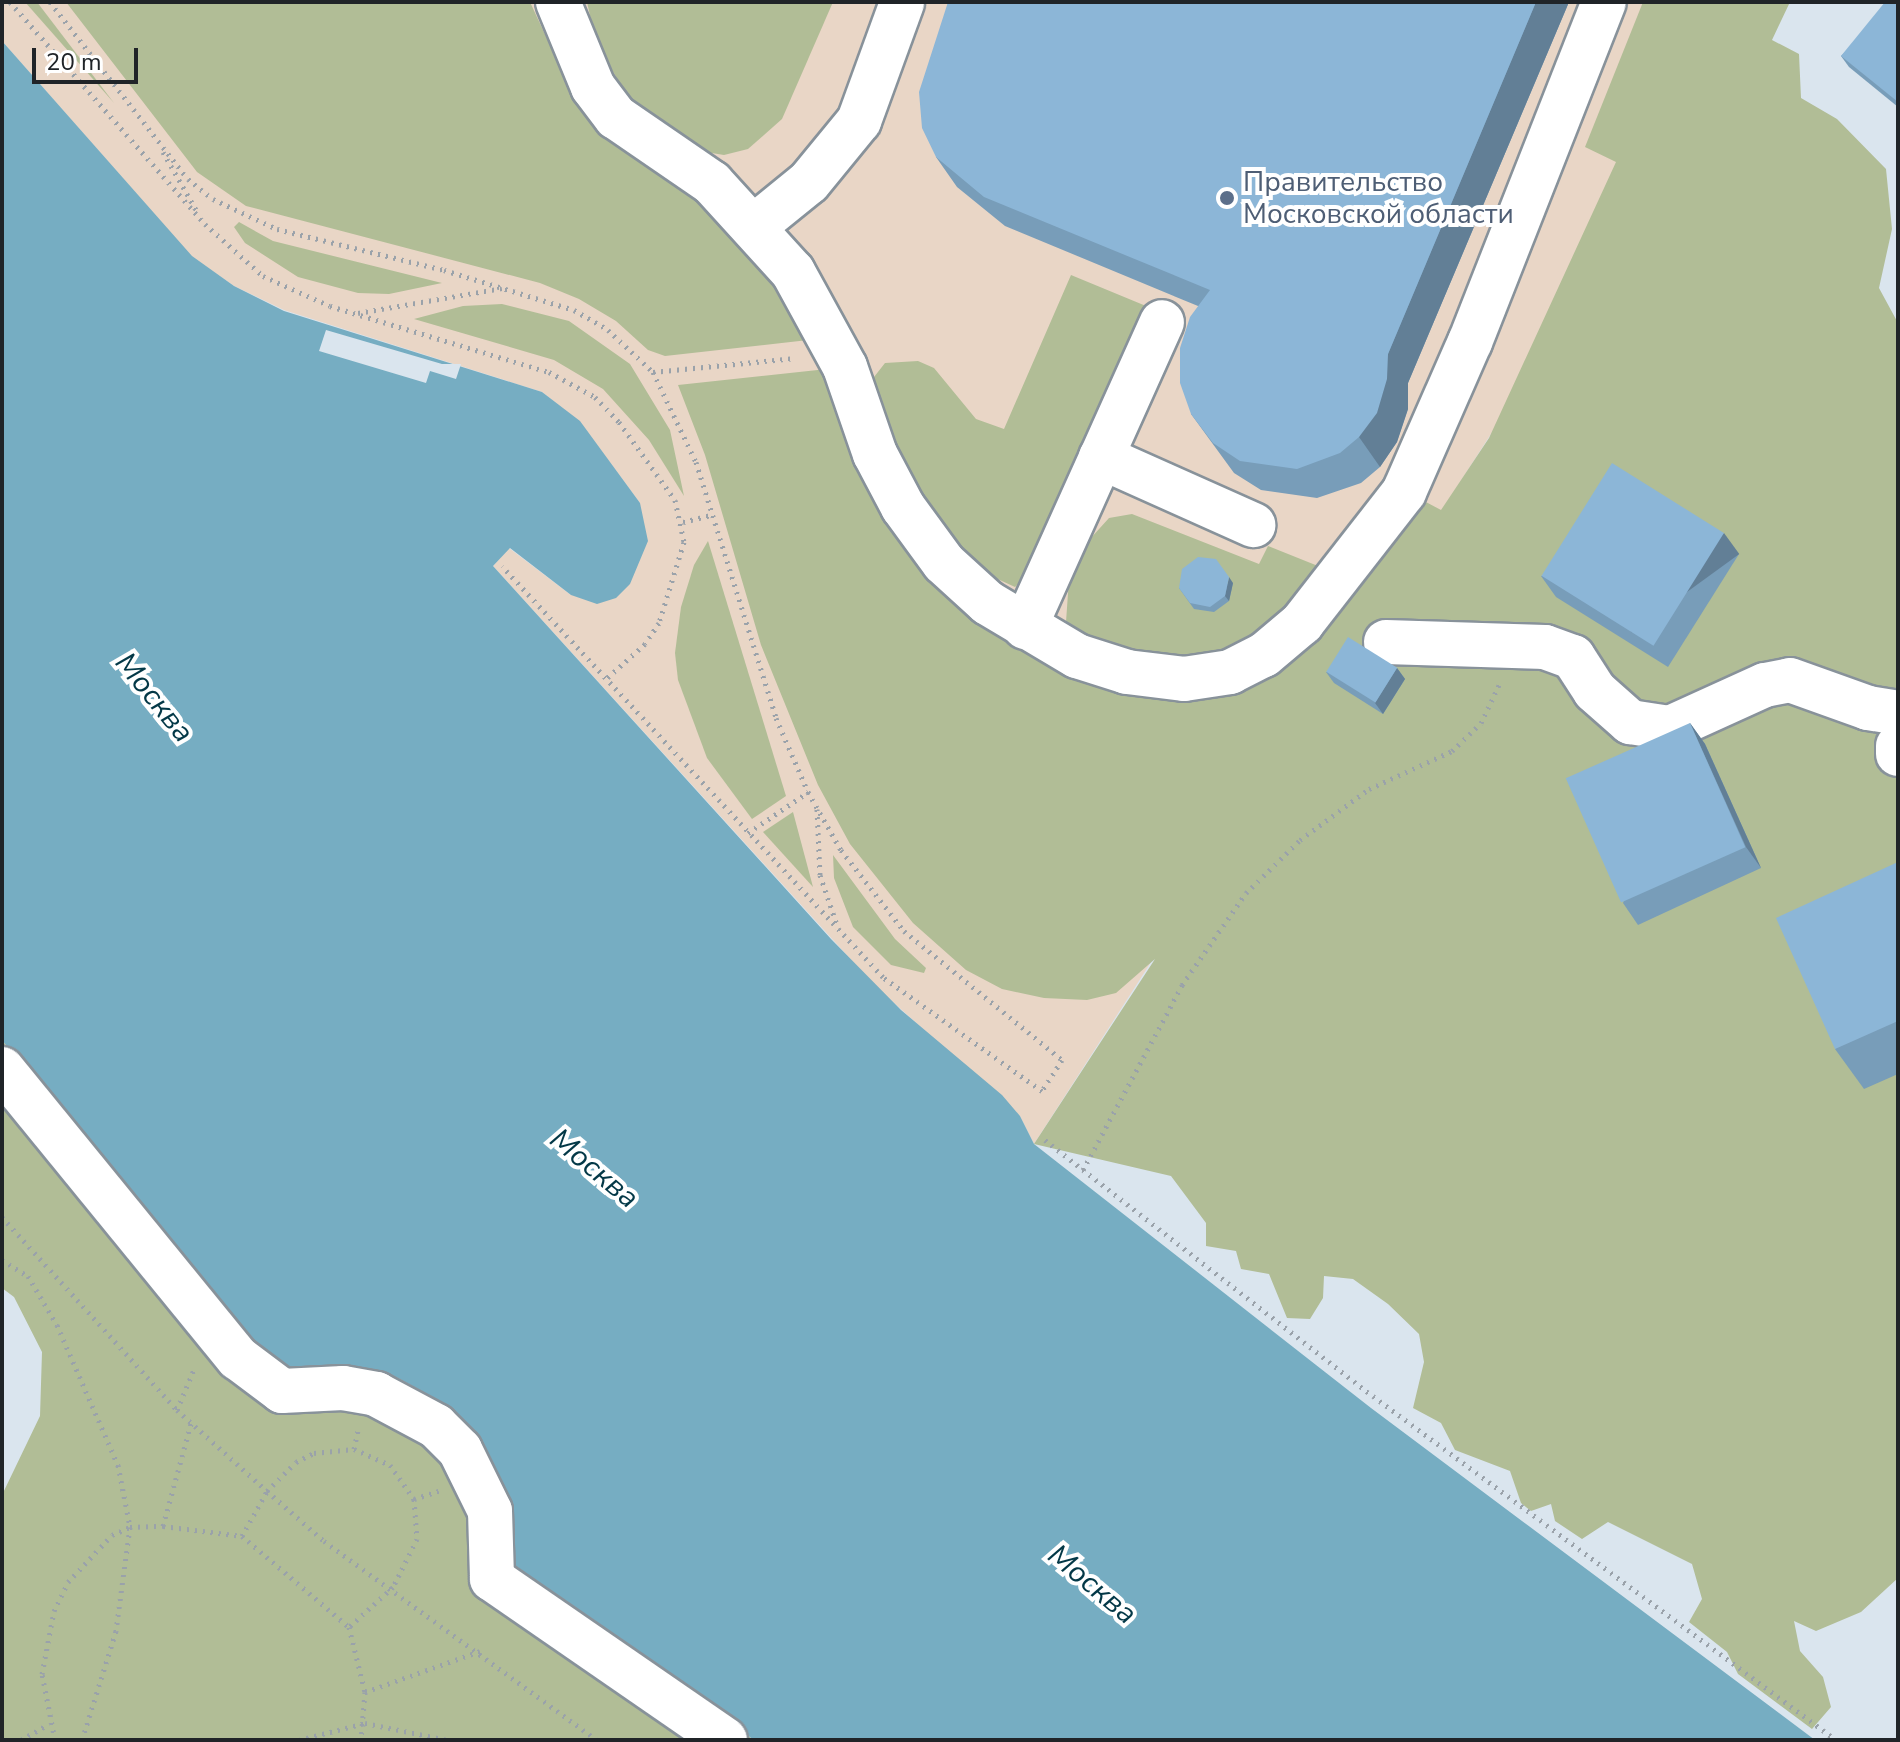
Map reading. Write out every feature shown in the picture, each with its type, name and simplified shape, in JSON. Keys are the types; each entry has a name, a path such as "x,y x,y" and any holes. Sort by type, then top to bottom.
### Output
{"street":[{"path":"558,2 593,87 616,117 712,183 756,225 793,272 838,354 875,454 903,507 944,563 988,603 1077,656 1127,672 1184,679 1230,672 1264,655 1302,623 1404,492 1470,342 1604,2"},
{"path":"756,225 809,182 859,121 902,3"},
{"path":"1025,627 1162,322"},
{"path":"1101,457 1253,525"},
{"path":"1386,642 1545,647 1573,657 1595,691 1630,722 1670,728 1765,685 1790,680 1868,708 1898,713"},
{"path":"1898,746 1898,754"},
{"path":"2,1069 238,1358 282,1391 343,1388 376,1394 436,1426 460,1450 486,1501 494,1545 492,1579 725,1740"}],"path":[{"path":"10,2 205,224 263,276 293,293 549,372 585,390 639,446 675,500 683,522 680,562 659,623 645,644 606,679"},
{"path":"50,2 188,179 242,214 277,229 506,288 586,317 608,330 653,372 682,427 776,718 817,809 904,931 1062,1060 1042,1091 909,997 839,932 502,566"},
{"path":"152,133 205,224"},
{"path":"353,313 506,288"},
{"path":"653,372 838,354"},
{"path":"683,522 712,515"},
{"path":"1083,1170 1182,985 1246,893 1300,840 1369,789 1452,751 1481,723 1517,646"},
{"path":"748,833 808,792"},
{"path":"817,809 820,875 839,932"},
{"path":"1045,1140 1373,1396 1836,1740"},
{"path":"2,1217 192,1420 267,1491 324,1541 393,1587 597,1740"},
{"path":"2,1260 28,1276 57,1325 118,1465 130,1527 116,1631 82,1740"},
{"path":"163,1526 192,1420"},
{"path":"242,1536 267,1491 296,1462 333,1448 374,1455 390,1465 404,1480 418,1518 411,1558 393,1587 349,1627"},
{"path":"55,1740 49,1724 42,1674 54,1611 88,1557 130,1527 163,1526 242,1536 349,1627 365,1692 365,1723 361,1740"},
{"path":"365,1692 480,1651"},
{"path":"299,1740 365,1723 448,1740"},
{"path":"21,1740 49,1724"}],"shaded area":[{"path":"2,2 1769,2 1034,1144 1020,1116 874,985 493,566 509,548 571,595 640,503 580,422 542,392 284,310 234,286 192,257 2,41"}],"green space":[{"path":"25,2 37,2 114,103"},
{"path":"66,2 530,2 574,97 745,234 817,339 665,356 648,350 616,321 579,299 540,283 246,206 197,172"},
{"path":"587,2 833,2 782,119 748,149 724,155 699,151 632,104 596,43"},
{"path":"1643,2 1790,2 1772,40 1799,54 1801,98 1837,119 1886,169 1892,229 1879,288 1898,323 1898,1578 1861,1612 1816,1631 1794,1621 1800,1651 1823,1677 1831,1707 1812,1729 1738,1674 1727,1652 1689,1622 1702,1599 1692,1564 1608,1522 1582,1539 1555,1521 1551,1504 1531,1511 1521,1503 1510,1471 1455,1450 1441,1423 1413,1408 1424,1362 1419,1334 1388,1304 1353,1279 1324,1276 1323,1298 1310,1319 1287,1318 1269,1274 1241,1269 1236,1251 1206,1246 1206,1223 1171,1176 1034,1144 1155,959 1116,993 1087,1000 1044,998 1002,989 966,970 913,923 850,844 818,785 761,645 705,455 678,385 827,369 934,571 1186,693 1424,501 1441,510 1489,438 1616,162 1585,147"},
{"path":"239,222 273,241 442,283 389,294 358,293 298,277 245,243 234,227"},
{"path":"1071,275 1146,306 1034,569 1015,587 978,570 937,524 888,442 872,395 874,377 885,363 918,361 934,368 976,419 1004,429"},
{"path":"502,304 569,321 630,364 670,430 684,496 649,440 603,389 554,360 414,319 463,306"},
{"path":"1132,514 1259,564 1268,546 1323,568 1260,640 1184,663 1085,641 1066,622 1069,579 1090,539 1109,518"},
{"path":"708,541 786,796 752,819 707,758 678,680 675,653 681,607 694,565"},
{"path":"793,812 813,887 763,832"},
{"path":"833,855 895,939 926,968 924,973 891,965 853,927 834,878"},
{"path":"2,1040 211,1301 286,1372 329,1367 363,1369 398,1378 427,1394 453,1414 505,1558 754,1740 2,1740 2,1495 40,1416 42,1352 14,1297 2,1288"}],"water":[{"name":"Москва","path":"2,41 192,256 234,286 284,311 542,392 580,421 640,503 648,541 630,584 616,598 597,604 571,595 510,548 493,566 831,939 901,1010 1002,1095 1020,1116 1034,1144 1371,1408 1815,1740 754,1740 505,1558 453,1414 427,1394 398,1378 363,1369 329,1367 286,1373 211,1301 2,1040"}],"pier":[{"path":"326,330 442,364 461,364 456,379 430,371 426,383 319,351"}],"building":[{"name":"Правительство Московской области","path":"948,2 1536,2 1388,354 1387,379 1377,413 1359,437 1340,453 1297,469 1240,461 1213,443 1191,414 1180,383 1180,348 1190,317 1210,290 984,197 936,157 922,128 919,92"},
{"path":"1885,2 1898,2 1898,102 1841,56"},
{"path":"1612,463 1724,533 1653,646 1542,576"},
{"path":"1198,557 1216,559 1229,577 1225,596 1210,607 1190,603 1179,588 1182,569"},
{"path":"1348,637 1397,668 1375,703 1326,672"},
{"path":"1690,723 1745,847 1621,903 1566,778"},
{"path":"1898,862 1898,1021 1835,1049 1776,918"}],"place":[{"name":"Правительство Московской области","path":"1227,198"}]}
